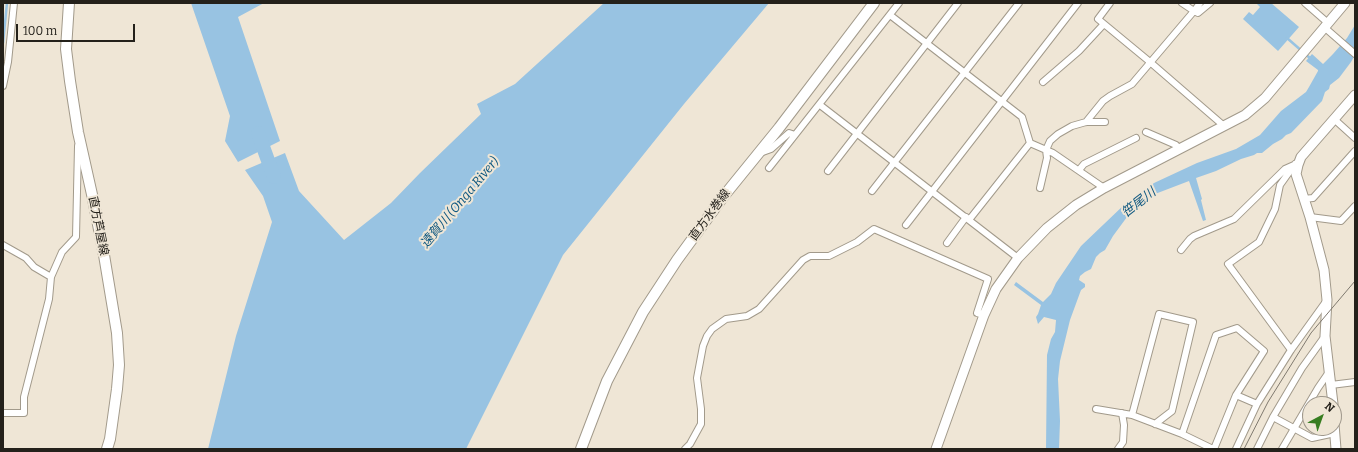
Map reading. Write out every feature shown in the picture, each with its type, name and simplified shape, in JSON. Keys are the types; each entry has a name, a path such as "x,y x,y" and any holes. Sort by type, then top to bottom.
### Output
{"main road":[{"name":"直方芦屋線","path":"69,3 66,49 70,81 78,132 94,199 117,333 119,365 117,389 107,449"},
{"name":"直方水巻線","path":"581,449 607,382 643,312 723,197 779,128 874,3"}],"street":[{"path":"3,86 8,62 14,3"},
{"path":"769,168 899,3"},
{"path":"828,171 958,3"},
{"path":"872,191 1019,3"},
{"path":"906,225 1078,3"},
{"path":"1110,3 1098,19 1103,25 1150,62 1224,126"},
{"path":"1182,3 1198,13 1210,3"},
{"path":"1086,122 1103,101 1132,84 1200,3"},
{"path":"1305,3 1355,54"},
{"path":"936,449 984,316 996,289 1018,258 1047,228 1076,205 1104,188 1245,115 1264,98 1328,28 1345,3"},
{"path":"890,15 928,43 964,73 1002,100 1022,117 1030,143 1038,148 1046,150 1079,170 1104,188"},
{"path":"1043,82 1079,51 1103,25"},
{"path":"1291,350 1228,264 1259,242 1275,209 1280,185 1298,160 1355,95"},
{"path":"820,104 1018,258"},
{"path":"1334,119 1355,138"},
{"path":"1040,188 1047,158 1046,150 1050,141 1058,134 1072,126 1086,122 1105,122"},
{"path":"3,413 24,413 24,398 49,299 51,277 62,252 76,237 78,132"},
{"path":"1146,132 1176,144 1179,150"},
{"path":"757,155 771,149 789,133 796,135"},
{"path":"1079,170 1084,164 1136,138"},
{"path":"947,243 1030,143"},
{"path":"1304,199 1313,198 1355,151"},
{"path":"1298,160 1296,174 1310,217 1324,270 1327,300 1325,336 1332,396"},
{"path":"1180,250 1194,236 1234,219 1285,169 1298,160"},
{"path":"1310,217 1341,221 1355,206"},
{"path":"685,449 694,439 701,424 701,409 697,378 703,346 707,336 712,329 726,319 747,316 759,308 803,260 810,256 829,256 857,242 874,229 988,279 977,313 984,316"},
{"path":"3,245 26,258 34,267 51,277"},
{"path":"1236,449 1257,404 1291,350 1327,300"},
{"path":"1132,415 1159,314 1193,322 1172,411 1155,424"},
{"path":"1096,409 1132,415 1182,434 1213,449 1236,395 1264,351 1237,328 1216,334 1182,434"},
{"path":"1257,449 1273,417 1302,368 1325,336"},
{"path":"1282,449 1318,388 1330,371"},
{"path":"1331,385 1355,382"},
{"path":"1236,395 1257,404"},
{"path":"1118,449 1123,442 1124,425 1122,413"},
{"path":"1273,417 1302,433"},
{"path":"1335,436 1336,449"}],"water":[{"path":"191,3 264,3 238,17 280,141 238,162 225,141 230,116"},
{"path":"604,3 769,3 684,104 563,255 466,449 208,449 236,336 272,222 263,196 245,170 285,153 299,191 344,240 391,203 481,114 477,104 515,84"},
{"path":"1256,3 1271,3 1299,27 1278,51 1243,19 1249,12 1253,15 1260,7"},
{"name":"笹尾川","path":"1355,25 1355,55 1351,62 1339,78 1330,85 1329,89 1325,92 1322,101 1291,133 1262,153 1257,153 1241,159 1216,171 1196,178 1206,220 1203,221 1189,181 1155,194 1135,212 1127,217 1105,250 1096,257 1091,269 1080,276 1079,280 1085,284 1085,287 1081,290 1070,320 1060,361 1058,379 1060,421 1059,449 1046,449 1047,355 1051,339 1055,332 1056,320 1044,317 1038,324 1036,317 1041,305 1014,285 1016,282 1043,302 1051,294 1056,283 1081,246 1126,203 1154,183 1197,163 1236,149 1260,135 1281,111 1306,92 1318,71 1306,61 1312,54 1323,64 1347,38"}],"waterway":[{"path":"3,43 7,3"},
{"path":"1287,38 1311,59"},
{"name":"遠賀川 (Onga River)","path":"258,133 274,177"}],"tram line":[{"path":"1244,449 1268,402 1311,333 1355,281"}]}
